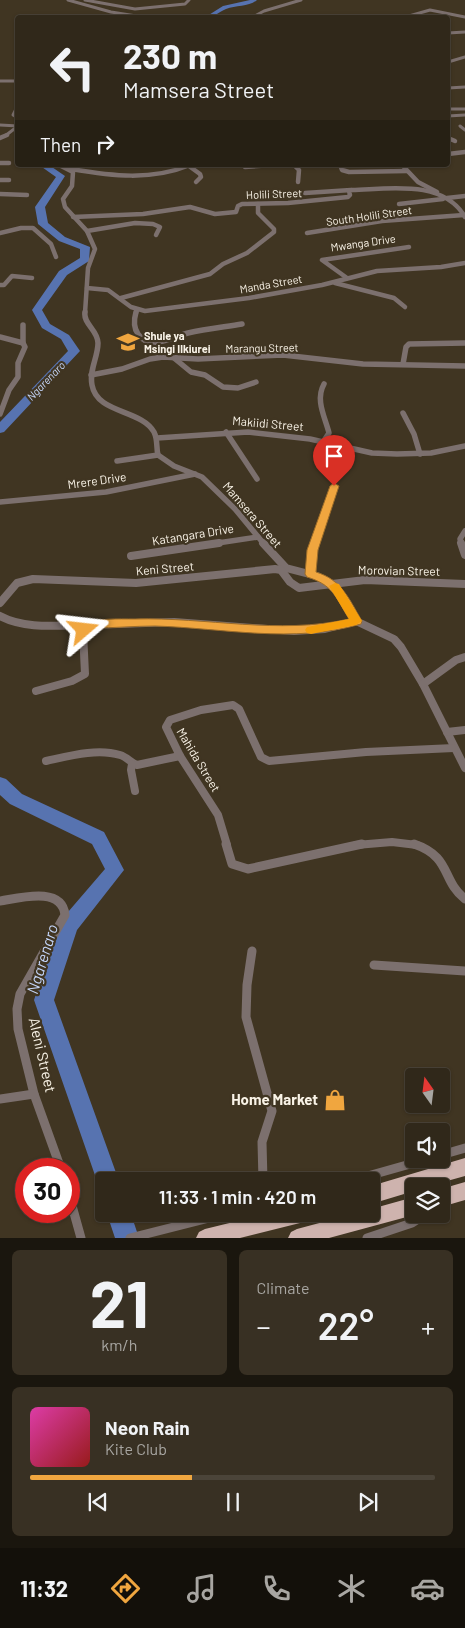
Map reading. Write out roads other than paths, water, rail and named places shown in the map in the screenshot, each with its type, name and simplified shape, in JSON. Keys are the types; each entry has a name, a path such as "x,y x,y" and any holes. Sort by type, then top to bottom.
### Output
{"highway":[{"path":"380,1192 465,1167"},
{"path":"297,1238 405,1208"},
{"path":"205,1238 268,1222"}],"street":[{"path":"68,0 111,12 130,15"},
{"path":"85,0 116,7 140,9 185,4 188,0"},
{"path":"257,15 300,0"},
{"path":"412,15 430,10 465,17"},
{"path":"450,33 465,32"},
{"path":"450,61 465,57"},
{"path":"0,81 15,81"},
{"path":"450,88 465,87"},
{"path":"450,109 465,109"},
{"path":"450,110 455,116"},
{"path":"450,116 465,115"},
{"path":"0,125 15,126"},
{"path":"460,126 465,130"},
{"path":"0,138 15,128"},
{"path":"450,139 455,141"},
{"path":"450,154 465,152"},
{"path":"0,163 9,163"},
{"path":"65,167 122,177 164,174 183,167"},
{"path":"191,167 201,175 196,182"},
{"path":"296,167 299,170 298,182"},
{"path":"341,167 342,170 349,172 407,171"},
{"path":"404,167 418,182 446,197 464,216"},
{"path":"71,169 74,181 64,195 63,202 73,217 87,231 95,252 88,268 84,318 96,333 98,344 91,375 93,390 98,398 110,406 143,422 157,438 158,454 117,461"},
{"path":"0,180 9,180"},
{"name":"Holili Street","path":"73,217 143,214 190,207 215,214 232,214 236,212 240,204 341,198 350,196 348,192 352,190 407,187 446,197"},
{"path":"305,193 352,190"},
{"path":"0,194 26,195"},
{"path":"399,204 465,196"},
{"path":"121,298 210,274 223,264 247,253 274,230 258,213 258,204"},
{"name":"South Holili Street","path":"307,233 382,221 464,216"},
{"path":"87,231 132,223 149,223 160,227 156,234"},
{"path":"0,233 21,228 33,228 50,242 56,252 56,257"},
{"name":"Mwanga Drive","path":"347,278 322,260 409,248"},
{"name":"Manda Street","path":"136,310 145,311 227,302 334,282 377,271 465,263"},
{"path":"0,285 4,284 12,276 32,278"},
{"path":"334,282 394,298 405,307"},
{"path":"87,288 108,290 136,310 134,327 139,336 147,342 162,342 189,333 242,324"},
{"path":"0,414 9,390 18,377 18,363 25,347 23,344 23,325"},
{"path":"0,337 23,344"},
{"path":"403,364 406,347 409,344 465,343"},
{"name":"Marangu Street","path":"91,375 122,369 157,357 198,359 283,355 354,364 465,366"},
{"path":"173,357 193,373 205,375 223,387 238,388 256,382"},
{"path":"323,442 328,433 319,396 320,389 324,384"},
{"path":"0,390 9,390"},
{"path":"403,413 414,434 420,454"},
{"path":"226,432 257,479"},
{"name":"Makiidi Street","path":"157,438 248,432 323,442 372,453 420,454 465,446"},
{"name":"Mamsera Street","path":"158,454 174,466 195,474 210,483 286,568 324,578 334,585"},
{"name":"Mrere Drive","path":"0,502 106,492 195,474"},
{"path":"311,574 313,550 334,486"},
{"path":"465,531 460,539 465,555"},
{"name":"Katangara Drive","path":"131,556 258,537"},
{"name":"Keni Street","path":"0,603 18,583 32,579 136,583 275,569 281,570 293,585 299,588 334,585"},
{"name":"Morovian Street","path":"334,585 365,580 465,584"},
{"path":"334,585 356,621 394,639 402,647 424,684 465,768"},
{"path":"0,616 7,620 21,623 89,625 174,622 294,631 324,629 356,621"},
{"path":"36,691 72,681 85,674 83,632 84,628 89,625"},
{"path":"424,684 456,660 465,657"},
{"name":"Mahida Street","path":"454,748 366,752 269,761 261,757 240,710 232,705 196,711 170,720 166,727 180,756 218,815 232,864 248,869 332,849 367,843 384,842 420,845 438,856 455,888 465,898"},
{"path":"447,732 465,730"},
{"path":"46,761 99,753 123,756 132,764 141,764 180,756"},
{"path":"132,764 131,770 135,791"},
{"name":"Aleni Street","path":"0,901 46,896 56,897 63,902 66,908 65,915 20,994 17,1010 18,1029 34,1094 57,1158"},
{"path":"252,951 247,985 246,1017 272,1111 262,1142 263,1172"},
{"path":"374,965 465,971"},
{"path":"0,1100 34,1094"},
{"path":"450,1152 465,1148"},
{"path":"380,1173 405,1165"},
{"path":"130,1238 194,1222"},
{"path":"77,1223 81,1238"},
{"path":"367,1238 412,1223"}],"waterway":[{"name":"Ngarenaro","path":"212,15 225,7 254,0"},
{"name":"Ngarenaro","path":"0,429 74,351 65,337 46,326 37,310 63,273 85,259 85,247 62,239 43,224 40,207 61,176 46,167"},
{"name":"Ngarenaro","path":"0,784 16,799 98,838 115,870 69,925 44,1000 105,1172"},
{"name":"Ngarenaro","path":"122,1222 127,1238"}],"place":[{"name":"Shule ya Msingi Ilkiurei","path":"128,342"},
{"name":"Home Market","path":"335,1100"}]}
